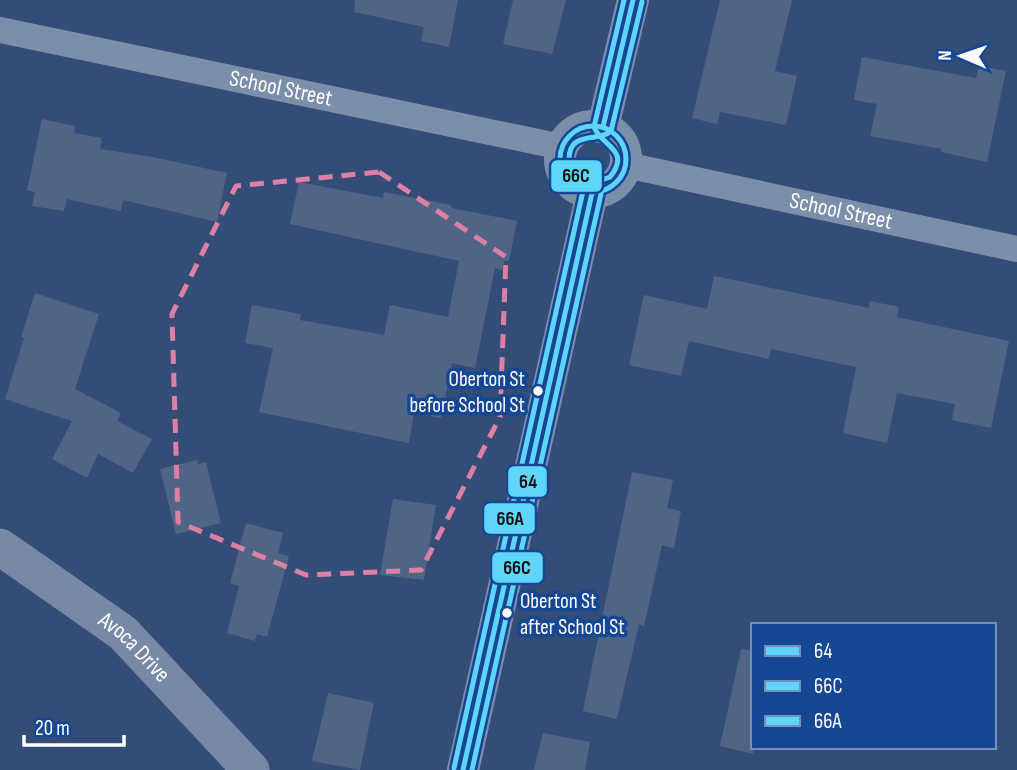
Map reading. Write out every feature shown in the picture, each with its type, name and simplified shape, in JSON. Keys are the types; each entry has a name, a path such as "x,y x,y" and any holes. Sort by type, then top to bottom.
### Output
{"main road":[{"name":"Avoca Drive","path":"0,547 123,633 251,770"}],"street":[{"path":"603,127 633,0"},
{"name":"School Street","path":"0,30 562,147"},
{"path":"603,127 621,142 626,157 624,173 614,185 600,192 592,193 577,188 565,178 560,162 562,147 566,139 579,129 603,127"},
{"name":"School Street","path":"626,165 1017,249"},
{"path":"463,770 592,193"}],"highlighted area":[{"path":"379,172 506,257 500,417 421,570 306,575 178,522 172,314 236,186"}],"building":[{"path":"355,0 458,0 449,47 421,41 424,27 354,12"},
{"path":"513,0 566,0 552,54 503,44"},
{"path":"720,0 792,0 775,71 797,76 786,125 720,112 717,124 692,118"},
{"path":"862,57 976,78 979,66 1006,71 987,162 941,152 942,149 870,136 877,104 854,100"},
{"path":"42,119 75,126 74,133 102,138 100,149 227,173 217,222 123,200 121,211 67,199 64,211 32,206 35,192 27,190"},
{"path":"299,182 383,198 384,192 517,221 509,261 504,261 502,270 495,268 475,368 452,363 441,418 414,413 409,443 259,412 273,348 245,343 252,305 301,314 300,320 384,335 390,305 448,317 459,261 290,224"},
{"path":"714,276 869,308 870,301 899,307 897,317 1009,341 991,428 952,420 955,404 897,393 887,443 843,433 856,367 771,349 769,359 689,341 681,376 629,365 644,295 707,309"},
{"path":"35,293 99,314 75,389 121,413 117,421 152,439 133,473 98,454 87,478 52,459 72,421 5,399"},
{"path":"197,460 198,464 206,462 221,523 176,534 160,469"},
{"path":"632,472 673,480 667,508 681,511 674,548 662,545 644,626 639,624 617,719 583,711"},
{"path":"393,499 436,505 424,580 380,575"},
{"path":"246,523 283,533 278,553 289,556 267,637 257,634 255,641 227,633 239,586 230,583"},
{"path":"741,649 751,650 753,754 720,746"},
{"path":"328,693 374,703 360,770 312,761"},
{"path":"543,733 590,742 585,770 534,770"}],"transit line":[{"name":"66A","path":"454,768 583,191 588,185 610,177 618,160 613,149 594,127 624,0"},
{"name":"64","path":"603,127 633,0"},
{"name":"66C","path":"472,770 601,194 597,186 579,178 572,171 570,151 573,144 585,138 611,131 642,2"},
{"name":"64","path":"587,126 599,126 611,131 621,141 626,159 624,172 611,187 599,192 587,192 575,187 565,177 560,165 560,153 565,141 575,131 587,126"},
{"name":"64","path":"463,770 592,193"}],"place":[{"name":"Oberton St before School St","path":"538,391"},
{"name":"Oberton St after School St","path":"507,613"}]}
